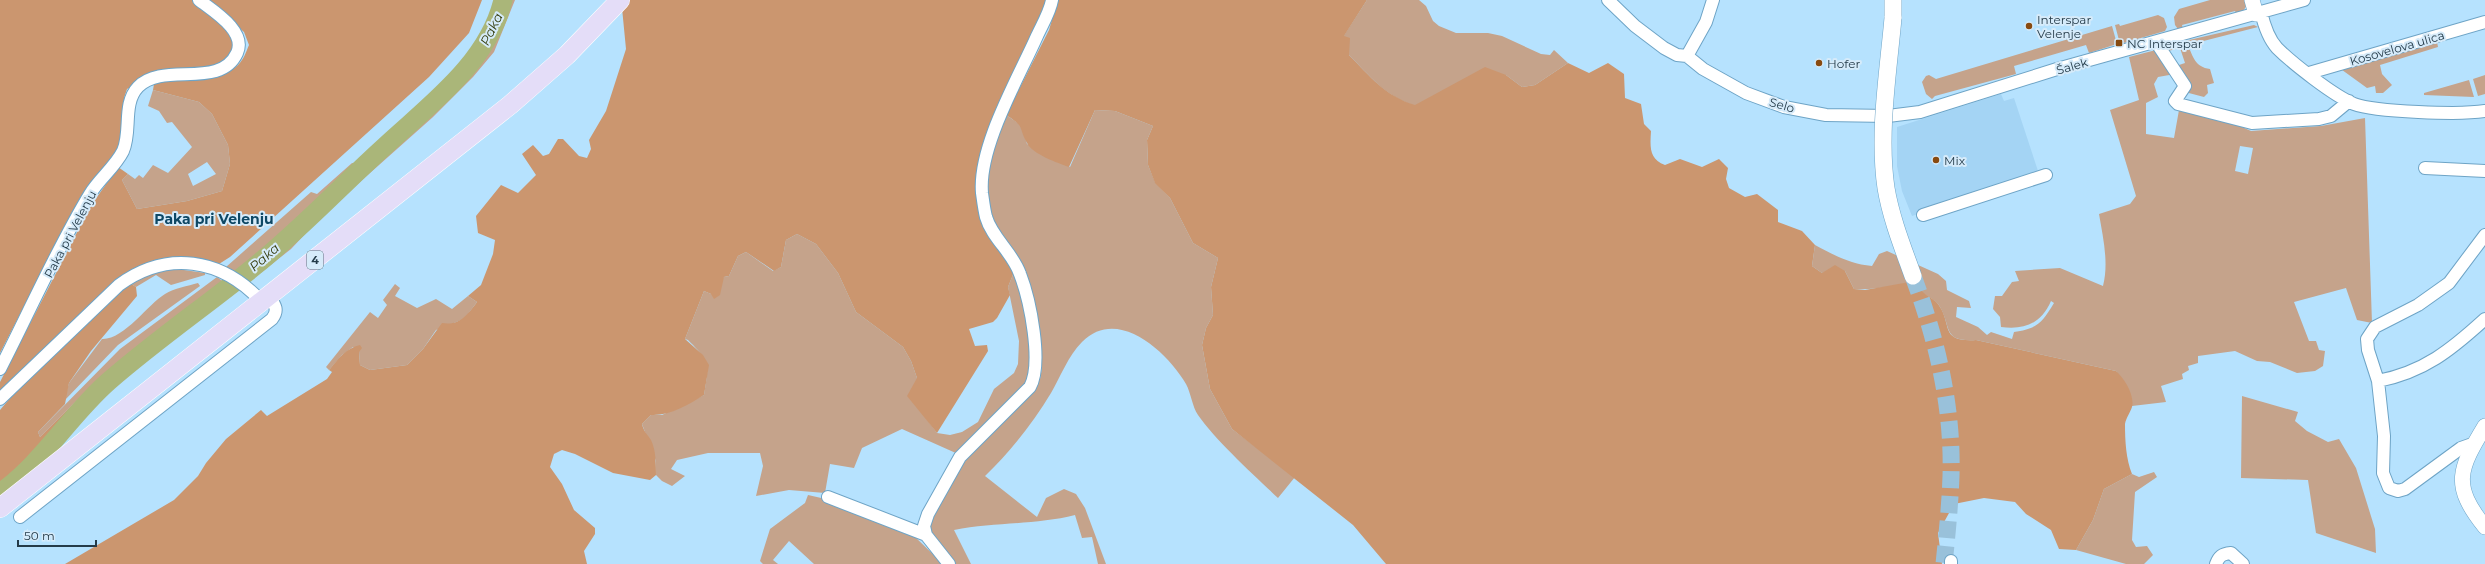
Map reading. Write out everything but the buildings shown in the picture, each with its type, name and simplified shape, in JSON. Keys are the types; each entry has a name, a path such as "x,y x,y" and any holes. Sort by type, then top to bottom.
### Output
{"main road":[{"name":"4","path":"0,508 542,78 620,0"},
{"path":"1893,0 1893,18 1885,104 1884,153 1886,189 1913,276"}],"street":[{"name":"Paka pri Velenju","path":"0,369 90,193 122,152 128,137 132,96 139,86 167,76 220,69 231,61 238,52 238,42 235,31 200,0"},
{"path":"949,564 926,536 924,526 928,514 960,457 1030,387 1034,378 1037,357 1025,292 1020,273 986,218 982,192 982,171 989,146 1052,0"},
{"name":"Selo","path":"1608,0 1635,26 1664,48 1677,55 1687,56 1703,69 1746,93 1784,107 1826,115 1888,116"},
{"path":"1687,56 1706,22 1713,0"},
{"name":"Šalek","path":"1888,116 1920,112 2057,70 2156,42 2256,8 2304,0"},
{"path":"2256,8 2268,35 2277,47 2309,73 2349,101 2369,107 2403,110 2485,111"},
{"name":"Kosovelova ulica","path":"2309,73 2485,22"},
{"path":"2156,42 2181,76 2185,86 2182,92 2176,97 2175,101 2178,104 2252,124 2319,120 2331,116 2349,101"},
{"path":"2425,168 2485,171"},
{"path":"1923,215 2046,175"},
{"path":"2475,443 2461,448 2405,489 2394,491 2385,482 2383,473 2384,436 2378,381 2368,350 2367,339 2375,327 2438,293 2459,272 2485,235"},
{"path":"0,399 91,310 134,274 153,266 169,263 196,264 221,272 277,308 276,314 272,319 20,517"},
{"path":"2378,381 2397,377 2423,367 2450,349 2485,319"},
{"path":"2485,426 2465,461 2462,483 2470,509 2485,527"},
{"path":"828,497 926,536"},
{"path":"2216,564 2224,553 2231,553 2244,564"}],"shaded area":[{"path":"0,0 192,0 212,16 229,35 233,45 233,54 225,62 210,68 152,76 127,89 124,98 127,112 122,145 80,198 0,353"},
{"path":"207,0 482,0 469,33 429,77 230,257 219,264 204,261 157,261 129,273 0,392 0,382 90,207 118,167 128,174 122,180 137,209 187,201 222,191 230,164 228,145 212,114 199,102 153,90 154,84 159,82 201,78 222,74 238,65 243,58 249,45 244,32"},
{"path":"508,0 515,0 494,52 473,77 433,117 325,213 291,249 249,282 244,279 374,162 470,72 491,43"},
{"path":"628,0 1049,0 978,185 1014,272 1008,287 1010,295 997,318 993,322 969,329 975,346 987,345 988,351 937,433 907,396 917,378 911,361 903,347 856,312 838,273 816,244 797,234 786,240 781,267 774,271 746,252 738,256 729,276 724,277 720,295 714,299 711,294 704,291 685,339 703,355 709,365 704,395 672,412 651,415 642,424 654,448 656,475 650,480 613,473 575,454 562,450 554,454 550,467 562,484 574,510 595,528 595,534 584,551 587,564 65,564 174,500 198,476 206,463 226,439 261,410 267,416 327,379 332,372 329,370 343,354 355,346 360,345 362,348 359,352 360,365 370,370 407,365 423,349 442,323 454,323 466,315 477,302 468,296 481,285 493,254 495,240 478,233 476,216 501,185 518,193 536,175 522,154 533,145 543,156 549,154 558,139 563,139 579,156 587,158 591,149 589,140 606,111 626,49 622,8"},
{"path":"1058,0 1367,0 1344,36 1350,38 1349,55 1386,91 1415,105 1485,67 1506,75 1522,87 1535,85 1568,63 1589,73 1608,63 1624,74 1625,98 1641,104 1644,124 1651,131 1651,147 1653,156 1656,159 1665,165 1680,159 1702,167 1719,159 1728,168 1726,179 1729,188 1745,197 1757,194 1778,210 1778,222 1802,231 1815,245 1812,266 1822,273 1835,265 1845,271 1854,289 1865,290 1915,281 1921,291 1938,303 1944,314 1949,331 1957,338 1976,340 2116,371 2125,382 2133,402 2125,424 2126,450 2132,474 2104,489 2093,520 2076,550 2059,549 2051,530 2026,514 2015,502 1984,498 1954,504 1938,533 1942,564 1386,564 1353,525 1232,429 1210,389 1202,345 1206,328 1213,315 1211,287 1218,258 1193,243 1170,198 1155,183 1148,165 1147,140 1153,126 1115,111 1095,110 1069,167 1046,158 1034,151 1027,143 1019,125 1006,115 1049,30"},
{"path":"1367,0 1419,0 1426,6 1433,21 1439,26 1456,33 1488,33 1502,36 1541,54 1550,55 1554,50 1568,63 1535,85 1522,87 1506,75 1435,95 1415,106 1404,102 1386,91 1349,55 1348,45 1343,37"},
{"path":"2210,0 2246,0 2246,7 2237,15 2235,11 2182,25 2183,29 2178,29 2175,25 2174,17 2179,9"},
{"path":"2158,15 2164,18 2167,27 2165,31 2120,44 2115,25 2119,24 2120,26"},
{"path":"2254,25 2258,27 2188,45 2195,61 2201,66 2210,69 2214,83 2207,85 2208,93 2204,97 2185,92 2178,68 2179,65 2185,63 2180,48 2168,51 2167,48 2163,49 2163,46"},
{"path":"2112,26 2117,44 2089,53 2086,45 2014,66 2016,74 1935,96 1932,99 1926,94 1922,82 1926,76 1929,75 1936,79"},
{"path":"2437,42 2438,47 2380,65 2382,74 2392,85 2383,93 2376,93 2375,86 2367,88 2338,67 2347,65 2348,68"},
{"path":"2156,50 2175,74 2158,77 2154,84 2158,97 2146,103 2146,134 2174,138 2179,110 2233,123 2251,131 2321,126 2365,118 2372,323 2357,320 2346,288 2294,302 2309,341 2316,341 2319,350 2325,351 2323,366 2315,371 2297,373 2270,362 2257,361 2235,351 2198,356 2198,363 2188,366 2189,370 2182,374 2183,379 2161,386 2166,402 2132,406 2132,399 2116,371 1976,340 1958,339 1950,332 1939,305 1921,292 1905,287 1854,289 1845,271 1822,273 1812,266 1815,245 1849,261 1872,266 1879,254 1887,251 1938,274 1946,281 1947,290 1969,301 1971,308 1957,307 1956,317 1978,327 1987,335 1991,332 2012,339 2014,332 2034,327 2038,324 2046,316 2054,303 2051,301 2042,315 2031,324 2009,328 2001,327 2000,317 1993,309 1995,296 2002,296 2012,282 2019,281 2015,271 2060,268 2103,286 2105,277 2104,241 2099,214 2130,204 2136,196 2110,110 2139,100 2129,57","holes":["2240,146 2253,148 2248,174 2235,171"]},
{"path":"2485,75 2485,94 2478,96 2473,79"},
{"path":"2469,80 2474,97 2424,95 2424,93"},
{"path":"153,90 199,102 212,114 228,145 230,164 222,191 187,201 137,209 122,180 128,174 135,179 139,175 143,178 153,165 168,173 192,147 172,122 167,123 159,111 148,106","holes":["207,162 216,174 193,186 188,174"]},
{"path":"2001,94 2004,101 2014,98 2039,174 1912,216 1902,191 1897,166 1897,127"},
{"path":"1095,110 1115,111 1153,126 1147,140 1148,165 1155,182 1170,198 1193,243 1218,258 1211,287 1213,315 1206,328 1202,345 1210,389 1232,429 1295,477 1278,498 1215,436 1198,415 1186,384 1178,372 1154,347 1126,331 1111,329 1096,332 1082,342 1077,348 1037,415 1021,437 985,476 1037,517 1046,498 1064,489 1076,494 1085,508 1106,564 1098,564 1092,537 1082,538 1075,515 1045,520 969,527 954,530 971,564 952,564 929,535 928,526 952,473 1040,379 1042,368 1034,314 988,214 988,164 1006,115 1021,125 1027,144 1070,167"},
{"path":"352,163 360,164 238,274 226,267 311,192 317,194"},
{"path":"797,234 816,244 838,273 856,312 903,347 911,361 917,378 925,417 937,433 950,435 962,432 978,422 994,389 1014,373 1018,364 1019,341 1008,287 1014,272 1026,312 1031,342 1032,357 1028,382 1007,406 958,454 902,429 862,448 854,468 830,464 825,493 789,490 756,496 763,466 760,453 708,453 677,460 671,469 685,476 672,486 662,481 656,475 656,461 642,424 651,415 662,415 704,395 707,376 706,364 701,354 688,340 685,339 704,291 711,294 724,277 729,276 738,256 746,252 773,271 781,267 786,240"},
{"path":"163,267 205,273 205,275 171,285 156,275 136,287 128,282"},
{"path":"217,277 225,283 154,334 130,354 91,395 89,392 84,393 40,437 38,432 120,349"},
{"path":"128,282 136,287 137,296 91,351 69,383 65,404 38,432 40,437 84,393 89,392 91,395 19,474 0,488 0,410 17,390"},
{"path":"198,283 200,286 118,345 64,401 69,383 102,339 110,338 119,334 165,294"},
{"path":"395,284 400,288 395,296 417,308 436,299 452,309 468,296 477,302 464,319 436,330 423,349 407,365 370,370 360,365 359,352 353,347 342,355 329,370 326,367 370,312 378,318 387,305 383,300"},
{"path":"2242,396 2298,412 2295,421 2307,431 2328,442 2339,439 2356,468 2375,529 2376,553 2316,533 2308,480 2241,478"},
{"path":"2154,472 2157,477 2135,492 2132,540 2136,547 2147,546 2153,555 2144,564 2126,564 2076,550 2093,520 2104,489 2132,474 2139,477"},
{"path":"808,495 830,500 913,535 943,564 814,564 789,541 773,560 778,564 763,564 760,561 770,529 805,503"}],"waterway":[{"name":"Paka","path":"0,493 30,467 82,408 109,381 272,252 437,99 471,63 484,44 495,23 503,0"}],"tunnel":[{"path":"1913,276 1922,300 1936,349 1942,374 1949,425 1951,476 1944,564"}],"place":[{"name":"Interspar Velenje","path":"2029,26"},
{"name":"NC Interspar","path":"2119,43"},
{"name":"Hofer","path":"1819,63"},
{"name":"Mix","path":"1936,160"}],"district":[{"name":"Paka pri Velenju","path":"214,219"}]}
